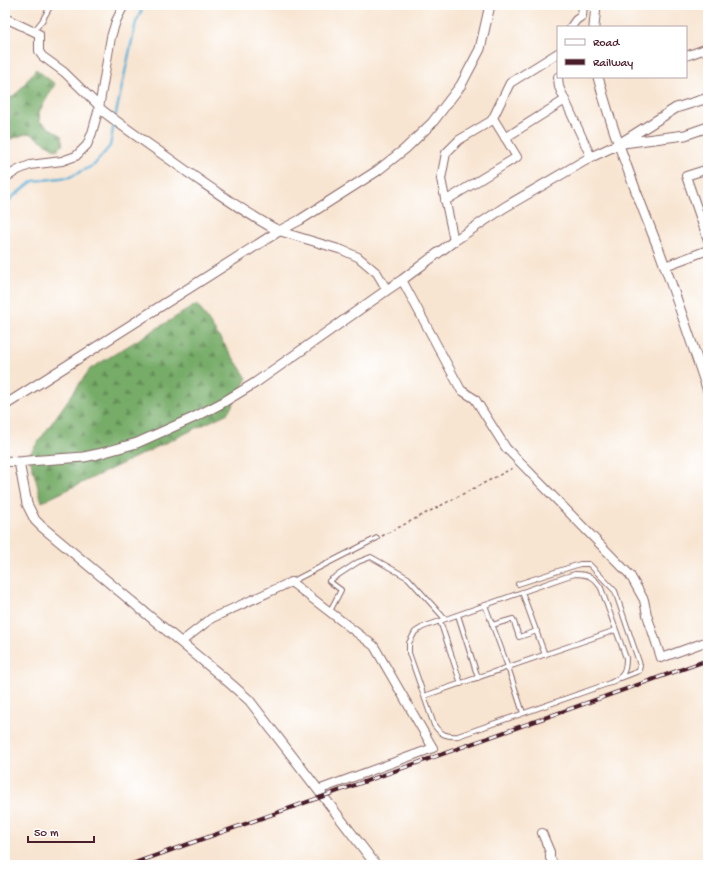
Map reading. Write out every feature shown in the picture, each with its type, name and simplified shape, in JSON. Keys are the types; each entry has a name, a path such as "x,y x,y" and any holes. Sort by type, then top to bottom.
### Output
{"street":[{"path":"5,178 18,170 30,166 62,161 76,156 87,145 99,107 116,21 124,5"},
{"path":"5,405 279,231 300,220 376,171 405,149 432,123 461,85 480,48 490,5"},
{"path":"572,26 576,20 582,16 583,5"},
{"path":"594,26 596,5"},
{"path":"5,18 39,34 39,51 42,56 64,72 99,107 119,124 265,224 279,231 342,250 358,257 377,273 387,290"},
{"path":"687,56 708,48"},
{"path":"454,241 441,179 446,153 459,140 491,121 510,83 557,54"},
{"path":"558,78 559,86 591,157"},
{"path":"598,78 619,144 706,378 708,391"},
{"path":"5,461 19,462 84,457 98,454 137,443 190,420 255,383 402,280 454,241 505,207 591,157 619,144 676,108 708,98"},
{"path":"505,138 565,100"},
{"path":"445,201 516,157 493,118"},
{"path":"619,144 685,135 708,127"},
{"path":"708,169 686,176 708,240"},
{"path":"665,266 708,250"},
{"path":"402,280 461,390 475,399 506,448 630,575 644,600 647,615 661,658 708,641"},
{"path":"19,462 27,504 35,520 249,700 376,865"},
{"path":"181,642 212,618 291,582 374,646 433,748 318,790"},
{"path":"542,833 550,852 550,858 554,865"}],"lane":[{"path":"34,31 42,21 51,5"},
{"path":"291,582 377,538"},
{"path":"330,612 341,590 329,581 358,562 371,557 408,578 446,619"},
{"path":"518,584 580,564 589,564 615,591 640,665 639,671 617,680 458,736 449,737 442,734 434,725 409,653 409,643 415,632 423,627 458,614 565,577 575,574 584,574 592,577 598,582 626,658 626,667 623,675 617,680"},
{"path":"522,592 545,654"},
{"path":"485,605 523,713"},
{"path":"458,614 478,678"},
{"path":"492,625 513,619 520,637 537,631"},
{"path":"440,621 461,684"},
{"path":"424,696 616,630"}],"path":[{"path":"377,538 521,464"}],"green space":[{"path":"36,69 55,84 39,112 40,122 61,135 63,145 56,150 29,133 5,141 5,102 18,92"},
{"path":"197,304 247,378 228,413 42,502 29,455 90,369"}],"waterway":[{"path":"115,118 136,22 144,5"},
{"path":"5,208 11,198 33,181 70,177 94,165 110,146 114,123"}],"railway":[{"path":"129,865 708,660"}]}
